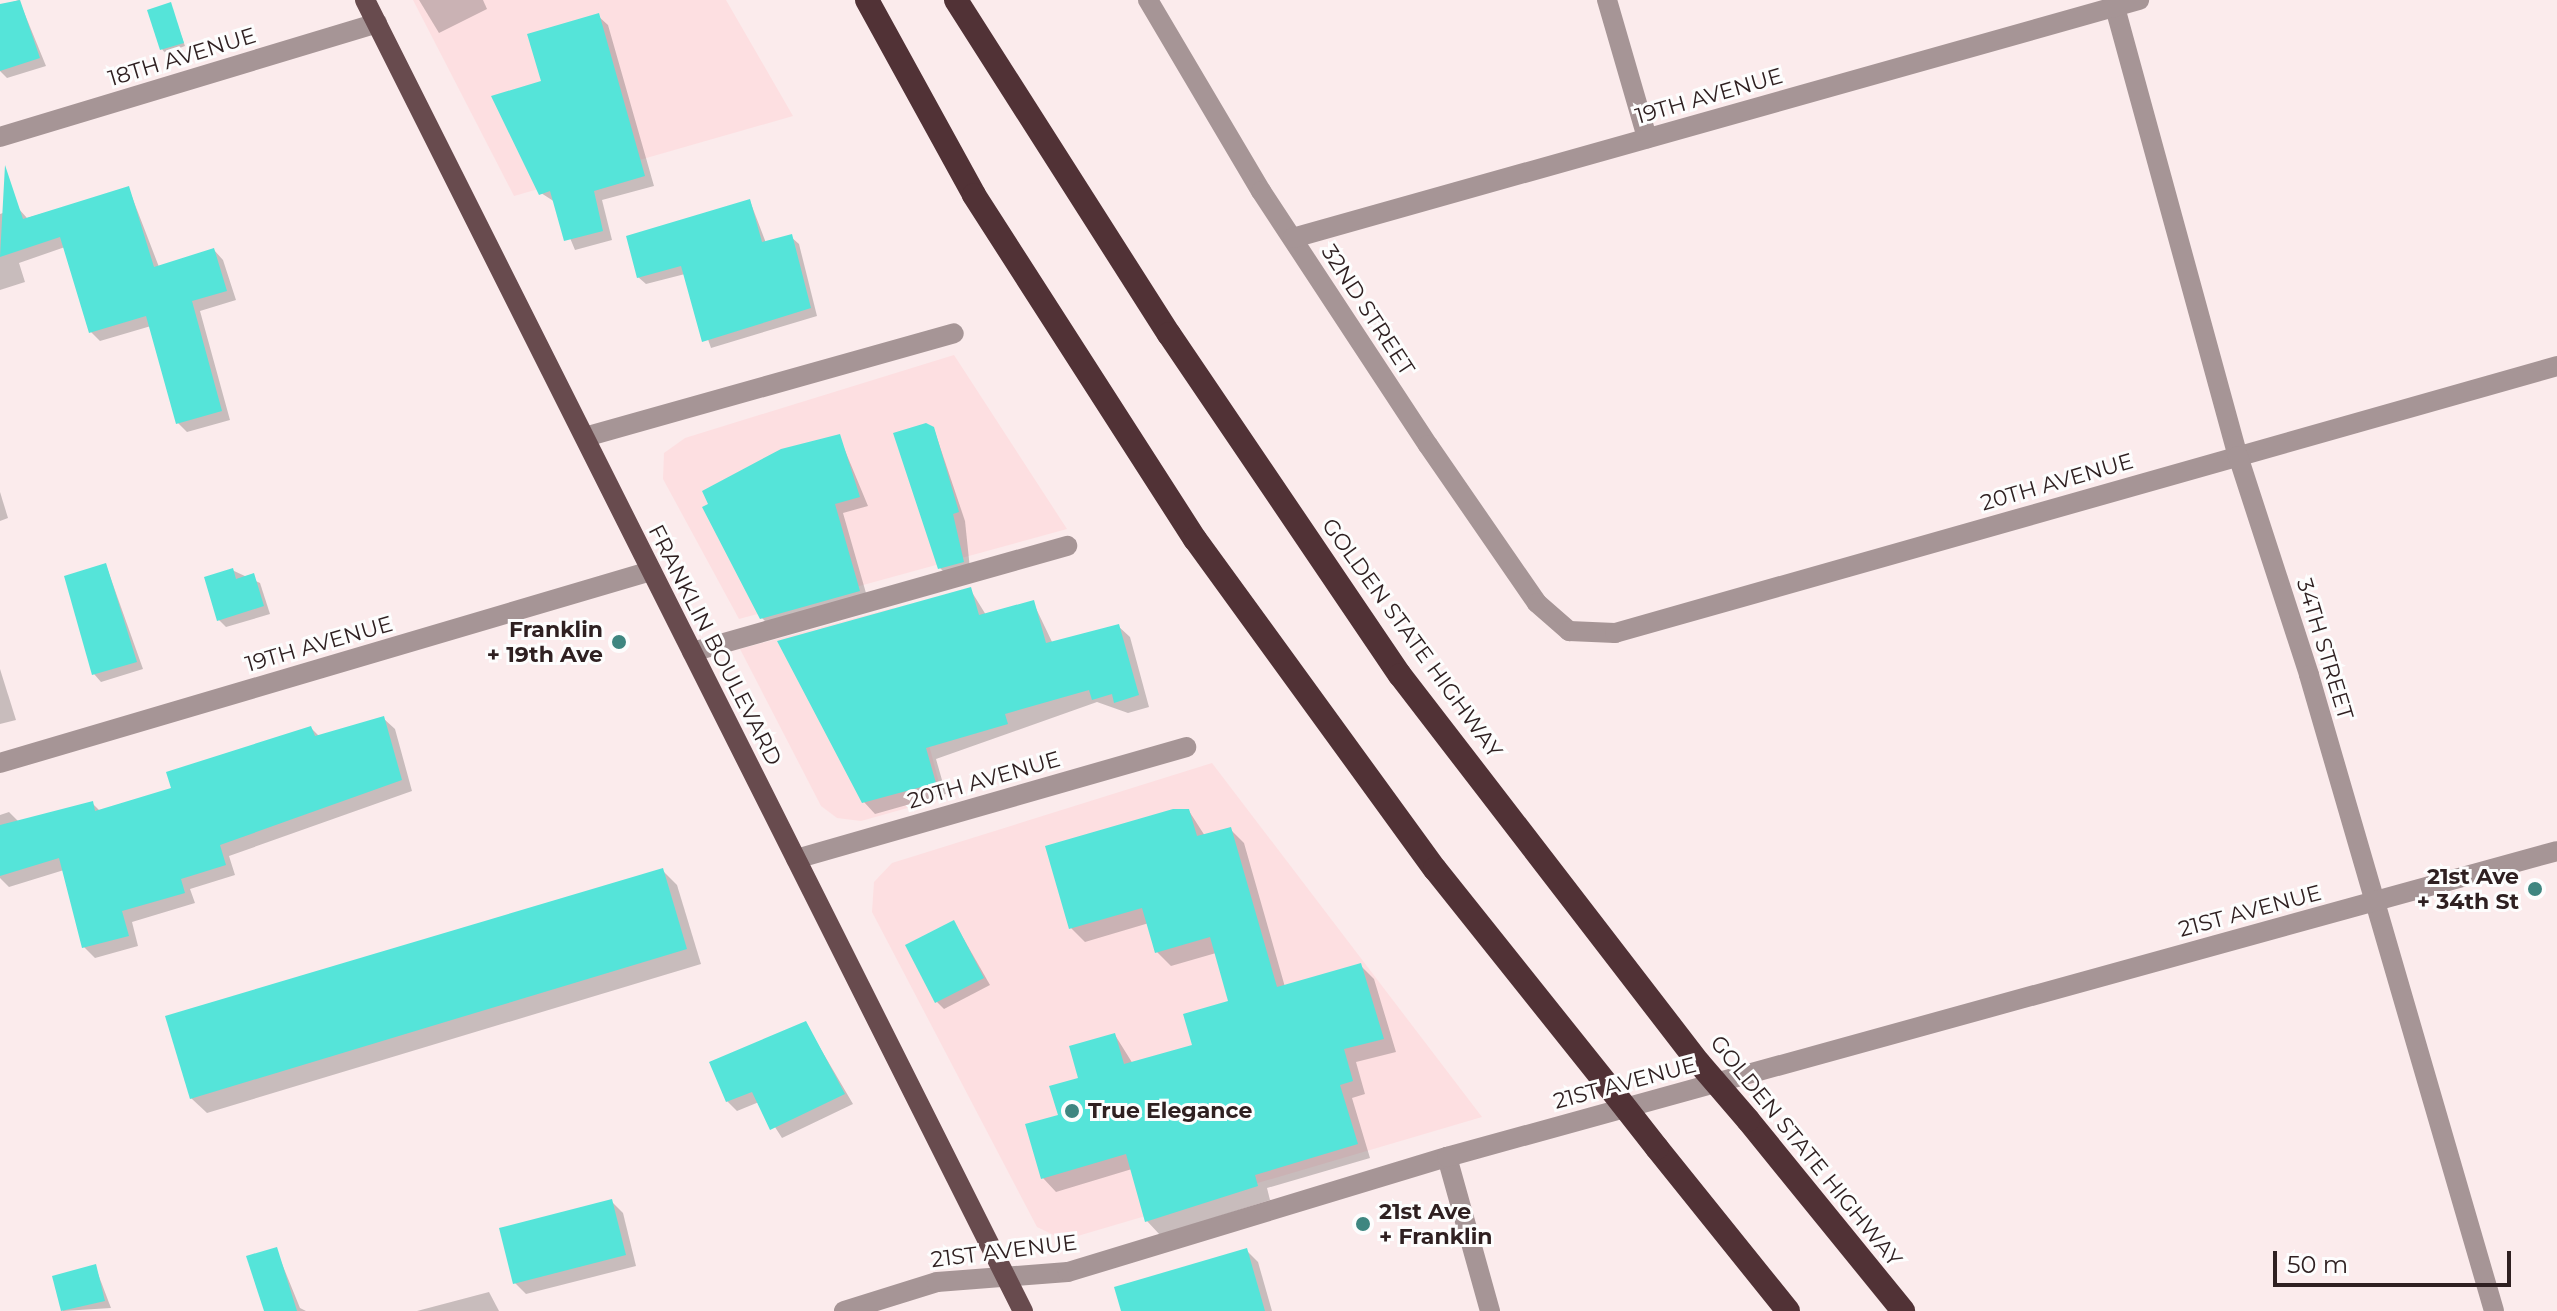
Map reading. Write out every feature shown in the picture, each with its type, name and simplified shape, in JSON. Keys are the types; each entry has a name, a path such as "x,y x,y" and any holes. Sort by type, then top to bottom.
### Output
{"highway":[{"path":"867,0 974,195 1195,539 1435,869 1788,1311"},
{"name":"GOLDEN STATE HIGHWAY","path":"956,0 1169,334 1400,675 1699,1063 1903,1311"}],"main road":[{"name":"FRANKLIN BOULEVARD","path":"365,0 1023,1311"}],"street":[{"name":"32ND STREET","path":"1148,0 1293,238 1537,603 1569,631"},
{"path":"1607,0 1647,138"},
{"name":"19TH AVENUE","path":"1293,238 2114,3 2139,0"},
{"name":"34TH STREET","path":"2114,3 2238,456 2375,902 2494,1311"},
{"name":"18TH AVENUE","path":"0,137 377,23"},
{"path":"585,437 954,333"},
{"name":"20TH AVENUE","path":"1569,631 1615,633 2557,366"},
{"path":"692,652 1067,546"},
{"name":"19TH AVENUE","path":"0,763 651,571"},
{"name":"20TH AVENUE","path":"796,859 1186,747"},
{"name":"21ST AVENUE","path":"844,1311 937,1282 1004,1274 1068,1272 1447,1157 2557,851"},
{"path":"1447,1157 1490,1311"}],"shaded area":[{"path":"413,0 726,0 793,116 514,196"},
{"path":"954,355 1067,529 739,619 663,479 664,453 685,438"},
{"path":"893,608 943,798 861,821 837,818 821,806 740,649"},
{"path":"1212,763 1482,1117 1064,1240 1037,1227 872,912 874,882 892,863"}],"building":[{"path":"20,0 40,58 0,71 0,4"},
{"path":"171,2 184,43 160,50 147,10"},
{"path":"599,13 645,176 594,191 603,231 564,241 550,191 539,195 491,96 541,81 527,34"},
{"path":"5,165 23,219 129,186 154,267 214,248 227,291 192,301 222,411 176,424 146,316 89,333 60,237 0,257"},
{"path":"750,199 762,242 792,234 811,308 702,342 681,266 637,278 626,236"},
{"path":"926,423 934,427 959,512 953,514 964,562 938,569 893,433"},
{"path":"840,434 860,497 835,504 860,591 760,619 702,507 708,504 702,491 781,449"},
{"path":"106,563 137,662 92,675 64,576"},
{"path":"233,568 236,579 254,573 264,606 217,621 204,577"},
{"path":"971,587 979,615 1034,600 1046,643 1119,624 1139,695 1114,703 1112,694 1092,700 1089,690 1005,714 1008,724 926,748 936,783 862,803 777,641"},
{"path":"384,716 402,780 220,845 226,865 181,879 185,893 122,911 129,936 82,948 59,858 0,876 0,825 93,801 95,811 171,788 166,772 311,726 315,736"},
{"path":"1173,809 1189,809 1197,836 1231,827 1277,987 1361,963 1384,1039 1344,1049 1353,1081 1340,1085 1358,1144 1255,1175 1258,1186 1145,1222 1126,1154 1041,1179 1025,1124 1058,1115 1049,1086 1078,1078 1069,1046 1115,1033 1124,1064 1192,1045 1183,1014 1228,1001 1210,937 1155,953 1142,908 1069,929 1045,846"},
{"path":"663,868 687,949 190,1099 165,1016"},
{"path":"954,920 984,978 935,1003 905,945"},
{"path":"806,1021 845,1094 770,1130 752,1092 726,1102 709,1062"},
{"path":"612,1199 626,1255 513,1284 499,1228"},
{"path":"277,1247 297,1311 264,1311 246,1256"},
{"path":"1247,1248 1265,1311 1121,1311 1114,1287"},
{"path":"96,1264 105,1301 61,1311 52,1276"}],"place":[{"name":"Franklin + 19th Ave","path":"619,642"},
{"name":"21st Ave + 34th St","path":"2535,889"},
{"name":"True Elegance","path":"1072,1111"},
{"name":"21st Ave + Franklin","path":"1363,1224"}]}
